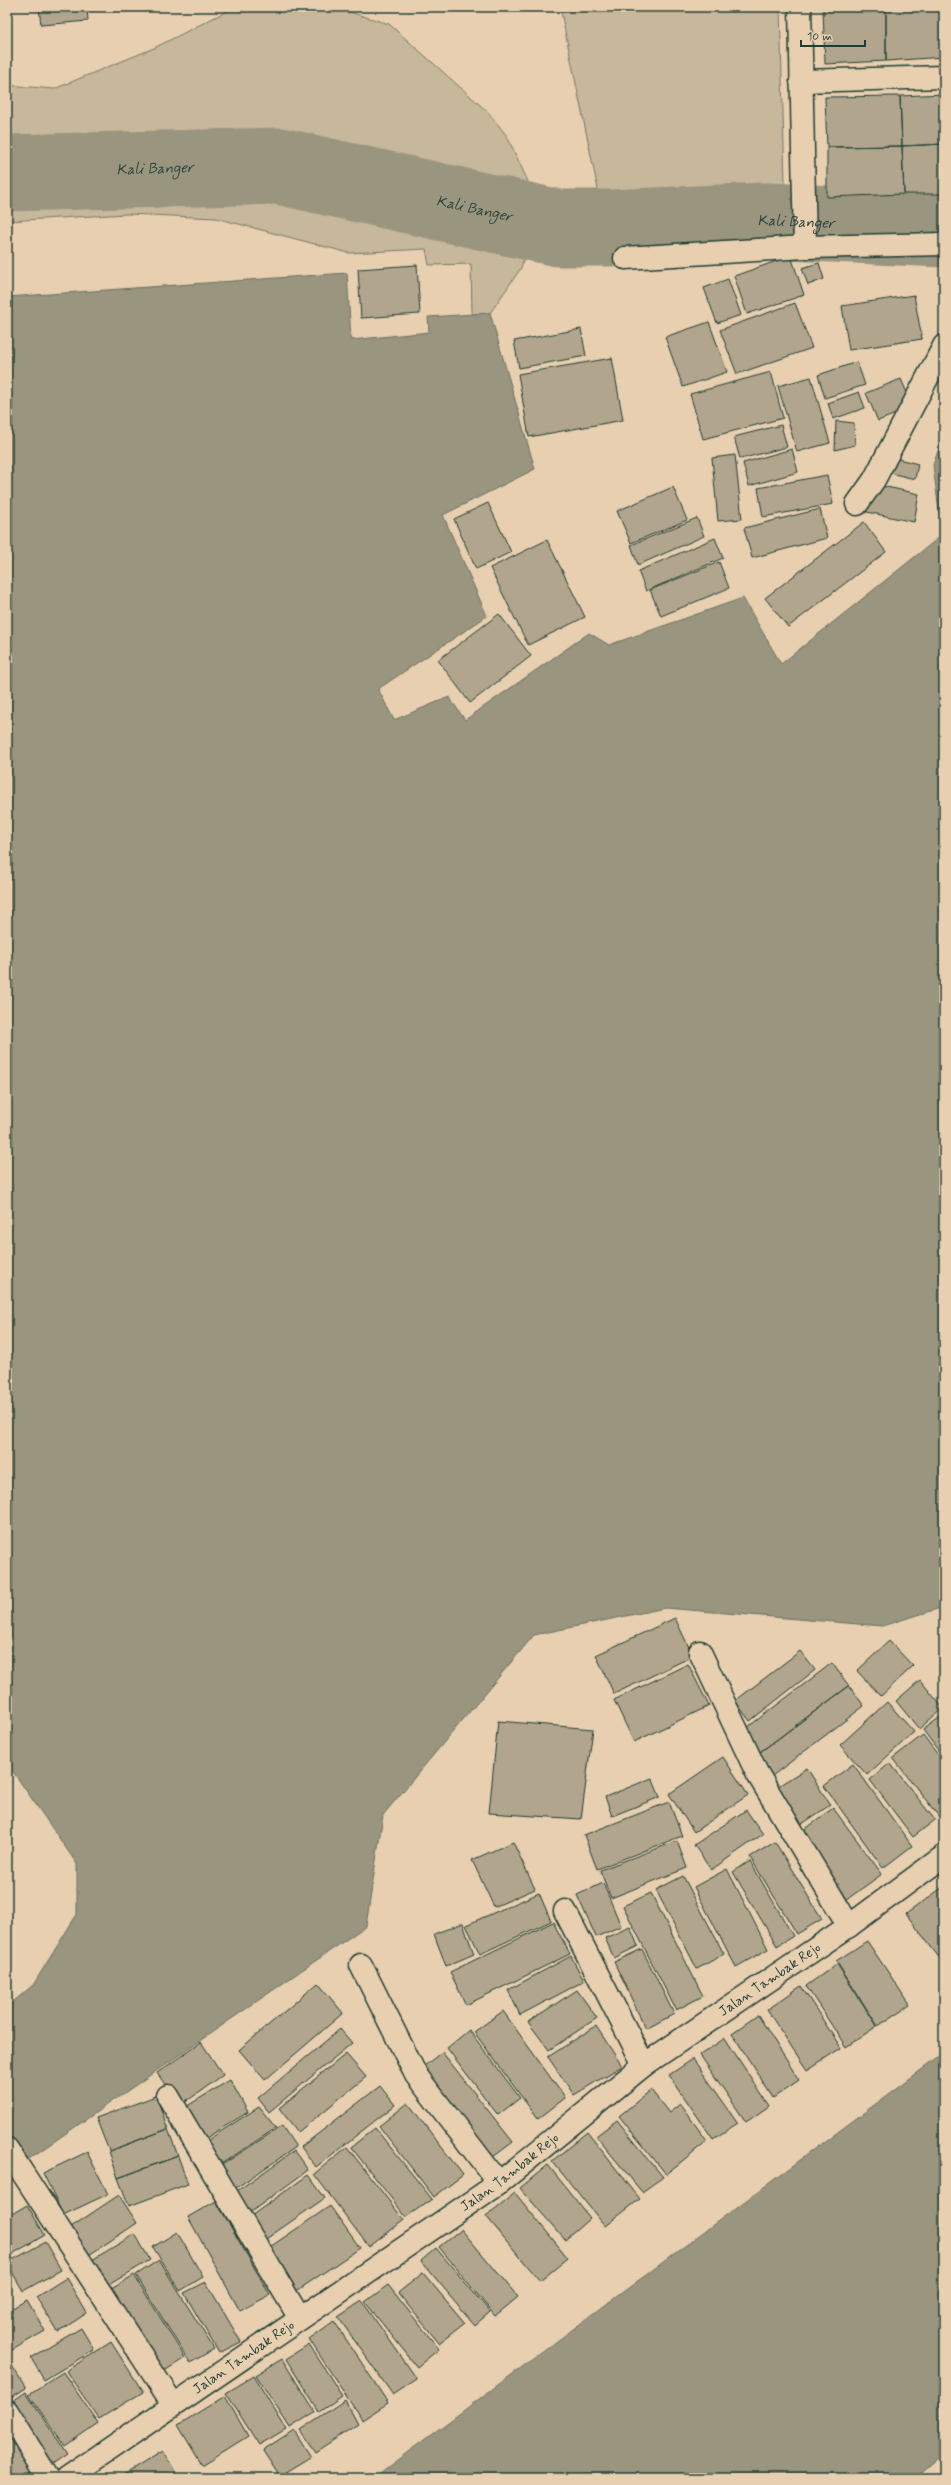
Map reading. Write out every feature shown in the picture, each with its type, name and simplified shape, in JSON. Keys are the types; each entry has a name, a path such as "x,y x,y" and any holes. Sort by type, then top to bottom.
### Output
{"street":[{"path":"800,7 805,247"},
{"path":"801,81 944,77"},
{"path":"625,258 805,247 944,244"},
{"path":"857,504 874,480 944,346"},
{"path":"700,1652 757,1773 848,1926"},
{"name":"Jalan Tambak Rejo","path":"67,2478 299,2317 499,2183 644,2065 848,1926 944,1856"},
{"path":"565,1911 644,2065"},
{"path":"361,1965 416,2075 499,2183"},
{"path":"168,2096 299,2317"},
{"path":"7,2148 173,2404"},
{"path":"7,2411 48,2478"}],"shaded area":[{"path":"235,7 333,7 389,24 488,112 507,136 531,188 533,223 521,268 490,313 472,314 471,264 429,265 426,249 349,253 216,218 127,214 7,221 7,85 54,89 154,48"},
{"path":"560,7 780,7 786,217 605,223"},
{"path":"347,273 351,340 429,332 428,317 490,313 535,469 443,515 487,616 378,689 394,720 449,697 465,720 589,633 609,645 743,598 781,664 942,535 933,465 944,434 944,1607 882,1626 665,1608 534,1635 383,1815 366,1926 7,2174 7,2007 33,1985 77,1914 77,1864 7,1763 7,297"},
{"path":"944,2053 944,2452 914,2478 373,2478"}],"building":[{"path":"39,7 87,7 88,21 41,25"},
{"path":"886,7 944,7 944,57 886,61"},
{"path":"886,7 886,61 825,64 823,9"},
{"path":"944,94 944,144 902,146 900,96"},
{"path":"900,96 902,146 827,147 825,97"},
{"path":"944,144 944,194 904,194 902,146"},
{"path":"902,146 904,194 827,197 827,147"},
{"path":"791,256 804,295 747,314 734,276"},
{"path":"819,263 824,279 808,285 802,268"},
{"path":"417,265 420,314 361,318 358,269"},
{"path":"728,279 741,315 717,323 704,288"},
{"path":"914,295 922,339 849,350 842,306"},
{"path":"795,303 812,348 737,374 720,330"},
{"path":"709,322 727,372 683,387 665,337"},
{"path":"581,329 586,356 519,368 514,341"},
{"path":"612,358 623,420 529,437 518,374"},
{"path":"857,362 865,385 825,398 818,375"},
{"path":"771,372 783,418 703,439 690,394"},
{"path":"811,377 830,443 797,452 778,386"},
{"path":"901,379 913,407 878,421 866,393"},
{"path":"859,392 865,408 833,419 828,403"},
{"path":"836,421 854,423 855,445 835,450"},
{"path":"781,425 787,447 740,459 734,437"},
{"path":"792,449 798,472 749,486 743,463"},
{"path":"878,454 918,464 915,479 874,469"},
{"path":"735,455 742,519 718,521 712,458"},
{"path":"827,475 833,504 763,517 758,488"},
{"path":"859,481 919,494 914,522 853,509"},
{"path":"673,487 687,520 631,543 617,511"},
{"path":"488,503 511,552 476,569 454,519"},
{"path":"820,509 827,538 752,558 744,528"},
{"path":"697,518 704,536 638,565 631,545"},
{"path":"864,522 886,552 788,627 765,598"},
{"path":"715,538 723,558 646,591 638,571"},
{"path":"547,540 585,617 528,645 490,568"},
{"path":"719,562 729,588 661,616 650,590"},
{"path":"499,614 531,656 470,703 438,660"},
{"path":"675,1618 693,1656 614,1694 596,1655"},
{"path":"889,1641 913,1666 881,1696 857,1671"},
{"path":"800,1651 815,1670 750,1721 735,1701"},
{"path":"832,1663 849,1686 756,1755 740,1733"},
{"path":"688,1664 709,1706 634,1742 614,1700"},
{"path":"920,1680 943,1708 919,1729 896,1701"},
{"path":"849,1686 864,1706 772,1776 756,1755"},
{"path":"887,1702 914,1732 867,1775 840,1745"},
{"path":"943,1715 944,1717 944,1758 923,1730"},
{"path":"498,1721 593,1729 581,1819 489,1813"},
{"path":"923,1735 944,1763 944,1823 893,1758"},
{"path":"723,1757 748,1795 694,1832 669,1794"},
{"path":"890,1763 935,1820 913,1837 870,1780"},
{"path":"853,1764 912,1846 883,1868 824,1786"},
{"path":"807,1768 830,1805 799,1826 775,1788"},
{"path":"652,1778 660,1797 612,1816 605,1797"},
{"path":"669,1802 682,1836 597,1869 584,1835"},
{"path":"833,1808 882,1874 846,1900 799,1834"},
{"path":"746,1810 763,1834 711,1870 694,1845"},
{"path":"677,1841 687,1868 611,1898 600,1870"},
{"path":"513,1842 535,1889 494,1907 472,1860"},
{"path":"775,1842 822,1919 797,1934 750,1857"},
{"path":"750,1861 793,1936 777,1946 733,1872"},
{"path":"727,1869 768,1949 736,1967 694,1887"},
{"path":"683,1876 724,1954 697,1969 656,1890"},
{"path":"603,1883 621,1926 596,1937 577,1895"},
{"path":"943,1887 944,1888 944,1964 906,1914"},
{"path":"539,1893 551,1921 480,1954 466,1925"},
{"path":"651,1893 703,1996 676,2010 623,1906"},
{"path":"553,1922 570,1954 466,2005 450,1972"},
{"path":"463,1923 474,1954 446,1966 434,1934"},
{"path":"630,1927 638,1946 614,1958 605,1938"},
{"path":"867,1941 910,2005 878,2026 836,1961"},
{"path":"642,1949 674,2014 646,2029 614,1962"},
{"path":"571,1956 584,1981 520,2015 508,1990"},
{"path":"837,1964 877,2026 846,2047 806,1986"},
{"path":"318,1983 343,2013 265,2080 239,2050"},
{"path":"801,1986 841,2048 807,2070 767,2010"},
{"path":"577,1990 597,2018 549,2050 528,2022"},
{"path":"503,2011 565,2098 538,2119 474,2032"},
{"path":"758,2015 799,2080 773,2098 732,2033"},
{"path":"596,2026 622,2066 574,2095 548,2057"},
{"path":"340,2029 352,2043 269,2112 258,2098"},
{"path":"469,2030 520,2098 498,2115 447,2048"},
{"path":"725,2038 769,2106 746,2122 700,2055"},
{"path":"201,2042 223,2075 180,2106 157,2073"},
{"path":"442,2052 513,2142 489,2160 419,2070"},
{"path":"346,2054 366,2077 298,2132 279,2108"},
{"path":"693,2059 738,2123 713,2139 669,2075"},
{"path":"230,2080 248,2112 203,2140 184,2108"},
{"path":"380,2086 395,2105 316,2167 301,2147"},
{"path":"651,2090 669,2113 680,2104 707,2141 666,2174 619,2116"},
{"path":"156,2096 168,2129 109,2151 96,2118"},
{"path":"408,2103 463,2175 434,2197 379,2126"},
{"path":"259,2107 276,2128 218,2166 203,2143"},
{"path":"617,2120 663,2177 642,2192 596,2136"},
{"path":"282,2126 296,2147 233,2190 217,2168"},
{"path":"375,2128 432,2199 406,2217 351,2147"},
{"path":"168,2129 178,2156 118,2178 109,2151"},
{"path":"587,2132 640,2199 605,2226 552,2161"},
{"path":"347,2147 404,2220 369,2247 314,2174"},
{"path":"294,2151 308,2170 248,2214 234,2193"},
{"path":"87,2152 108,2194 63,2215 43,2173"},
{"path":"178,2156 188,2184 129,2206 118,2178"},
{"path":"548,2165 590,2218 565,2240 520,2188"},
{"path":"308,2175 325,2198 263,2241 247,2219"},
{"path":"515,2193 568,2258 540,2281 486,2216"},
{"path":"119,2195 137,2223 83,2259 65,2231"},
{"path":"216,2201 270,2295 240,2311 188,2217"},
{"path":"27,2205 45,2235 7,2257 7,2217"},
{"path":"330,2206 360,2248 295,2292 267,2249"},
{"path":"461,2229 518,2297 495,2316 439,2247"},
{"path":"177,2232 203,2277 180,2291 153,2247"},
{"path":"135,2234 150,2260 102,2289 87,2263"},
{"path":"45,2242 61,2270 23,2291 7,2263"},
{"path":"436,2248 490,2312 475,2325 421,2261"},
{"path":"159,2260 214,2349 190,2363 136,2275"},
{"path":"423,2273 465,2323 439,2343 398,2293"},
{"path":"134,2275 185,2358 158,2375 105,2293"},
{"path":"66,2278 87,2313 58,2332 36,2297"},
{"path":"206,2282 241,2342 219,2353 184,2293"},
{"path":"388,2285 439,2349 417,2367 365,2302"},
{"path":"27,2300 45,2331 7,2353 7,2311"},
{"path":"362,2301 417,2379 393,2395 338,2317"},
{"path":"334,2321 388,2403 362,2420 309,2339"},
{"path":"81,2328 94,2350 44,2380 31,2358"},
{"path":"111,2342 143,2392 99,2419 66,2371"},
{"path":"309,2344 342,2396 319,2412 286,2359"},
{"path":"282,2359 315,2412 290,2428 256,2375"},
{"path":"9,2361 26,2388 10,2398 7,2393 7,2362"},
{"path":"63,2372 98,2423 65,2446 29,2394"},
{"path":"254,2376 286,2429 259,2445 226,2393"},
{"path":"26,2392 68,2454 49,2467 7,2405"},
{"path":"225,2396 248,2436 202,2465 178,2425"},
{"path":"345,2400 358,2424 315,2452 300,2430"},
{"path":"294,2430 311,2457 280,2476 263,2450"},
{"path":"13,2437 36,2469 24,2478 7,2478 7,2442"},
{"path":"163,2451 178,2478 119,2478"}],"waterway":[{"name":"Kali Banger","path":"7,173 279,166 558,228 610,228 765,221 944,229"}]}
